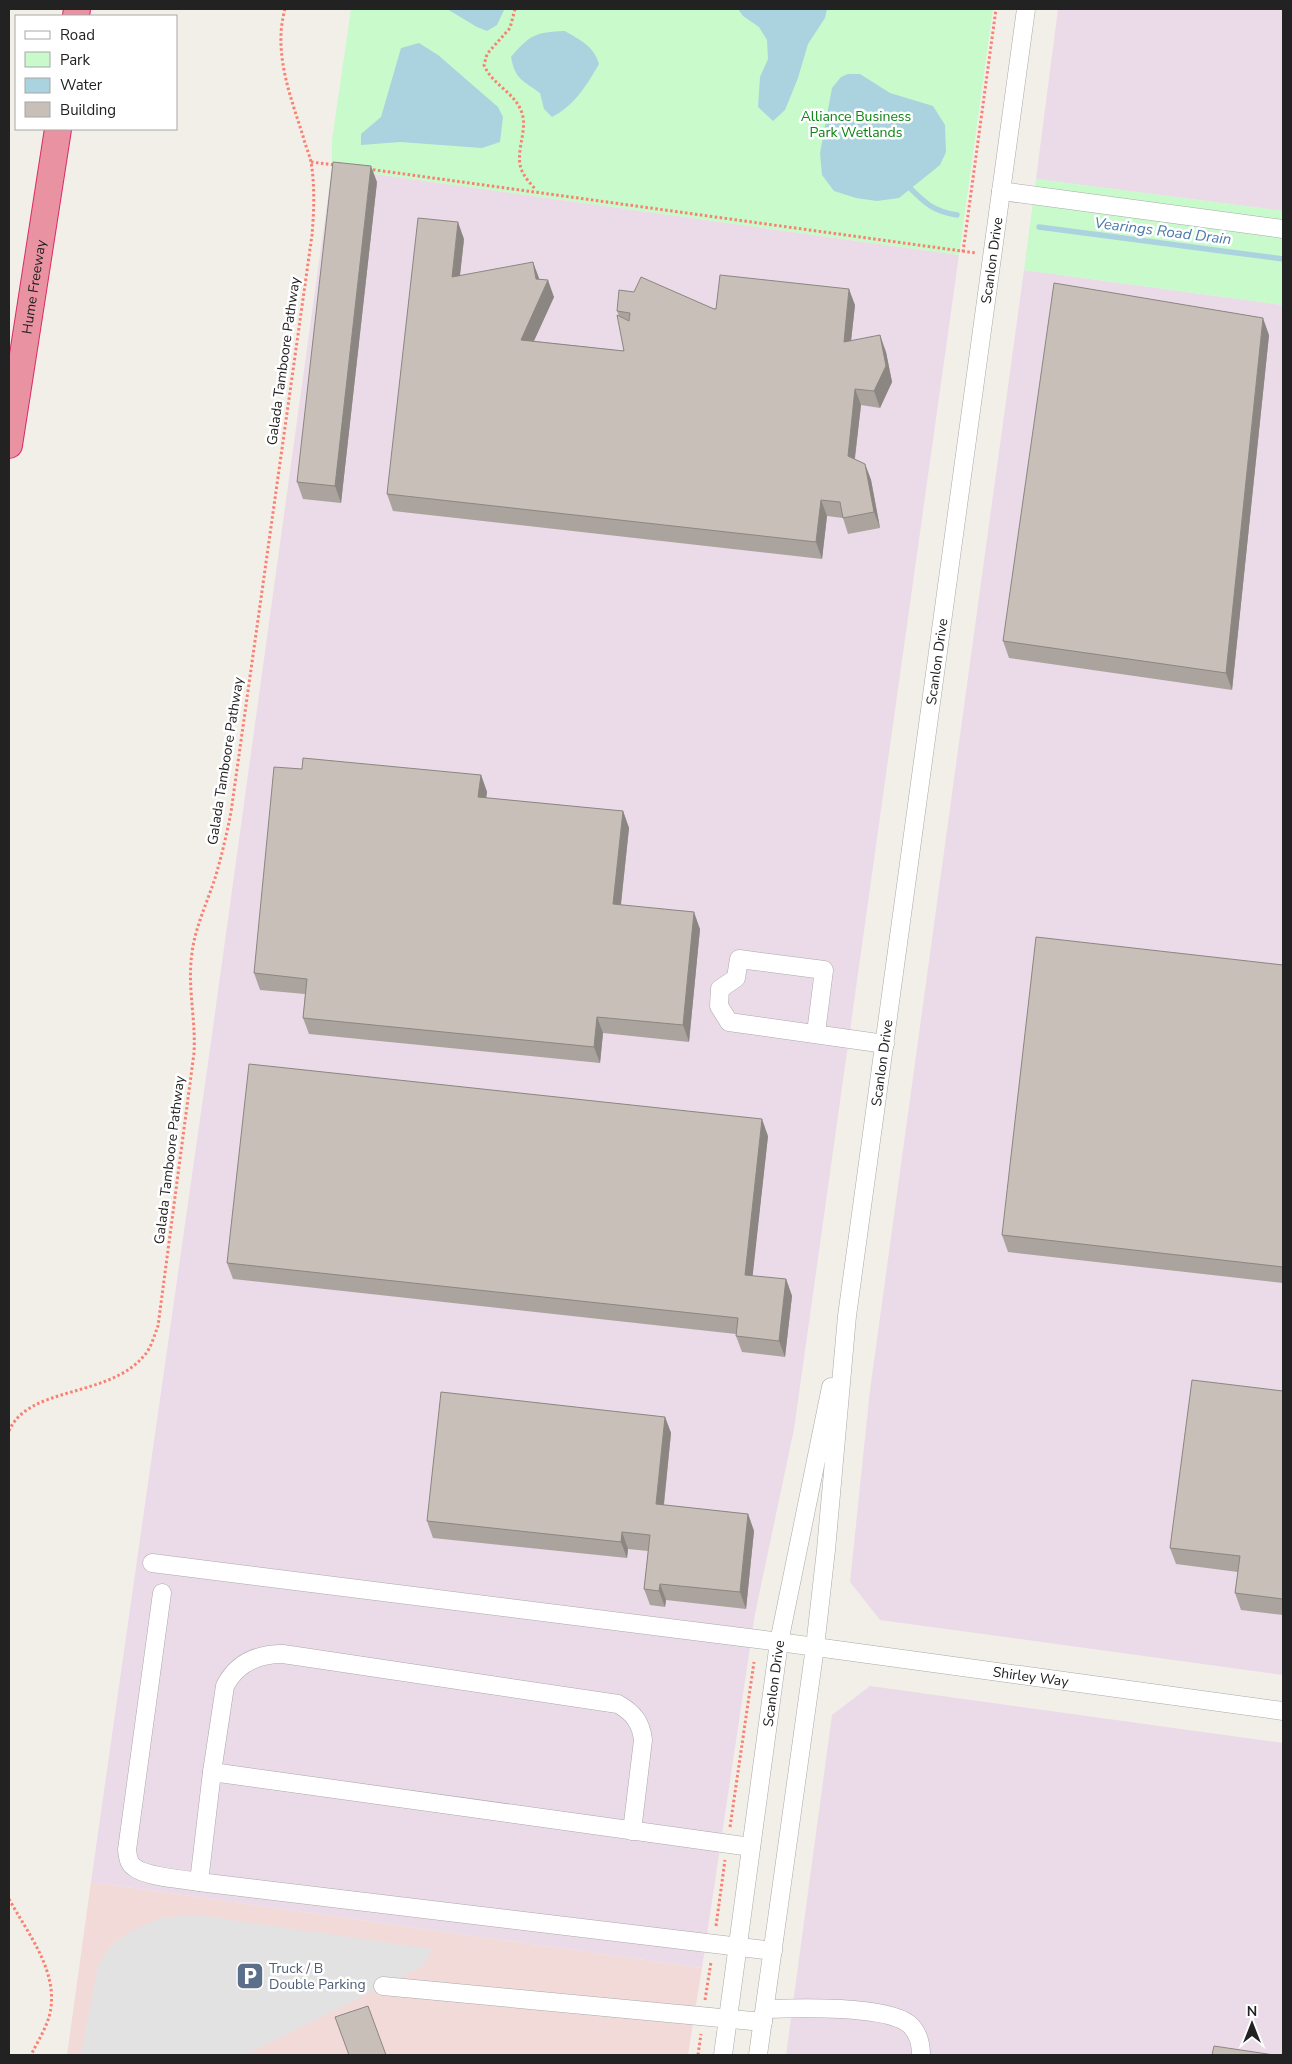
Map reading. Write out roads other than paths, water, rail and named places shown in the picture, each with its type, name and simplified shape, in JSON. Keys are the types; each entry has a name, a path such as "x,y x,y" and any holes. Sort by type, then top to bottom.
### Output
{"highway":[{"name":"Hume Freeway","path":"9,445 58,130"}],"street":[{"name":"Scanlon Drive","path":"758,2055 815,1647 826,1550 847,1316 1026,9"},
{"path":"1001,191 1283,229"},
{"path":"816,1034 824,970 739,959 736,978 720,989 719,1006 729,1022 885,1044"},
{"name":"Scanlon Drive","path":"722,2055 779,1642 847,1316"},
{"name":"Shirley Way","path":"152,1563 779,1642 1283,1711"},
{"path":"162,1594 127,1850 128,1860 134,1868 144,1872 199,1882 773,1951"},
{"path":"199,1882 212,1772 225,1686 231,1674 241,1664 253,1658 271,1654 283,1654 618,1704 630,1710 636,1718 642,1730 644,1740 632,1831"},
{"path":"212,1772 751,1847"},
{"path":"383,1986 727,2017 824,2008 882,2014 898,2018 909,2024 919,2036 921,2055"}],"water":[{"path":"447,9 504,10 497,25 487,31"},
{"path":"738,9 827,9 825,18 808,44 798,78 785,110 773,121 758,107 760,77 768,59 767,40 759,27 743,16"},
{"path":"565,31 590,48 599,64 585,87 573,101 552,117 544,109 540,93 517,75 511,57 523,44 534,36 547,32"},
{"path":"419,43 438,55 498,107 503,117 500,142 482,148 400,142 361,145 361,134 381,117 401,48"},
{"path":"848,74 860,74 890,93 933,106 945,125 946,152 940,165 899,198 877,201 856,198 834,191 822,175 820,153 832,88 841,77"}],"waterway":[{"name":"Vearings Road Drain","path":"905,183 934,208 957,215"},
{"name":"Vearings Road Drain","path":"1039,227 1283,259"}],"place":[{"name":"Truck / B Double Parking","path":"250,1976"}],"park label":[{"name":"Alliance Business Park Wetlands","path":"856,124"}]}
